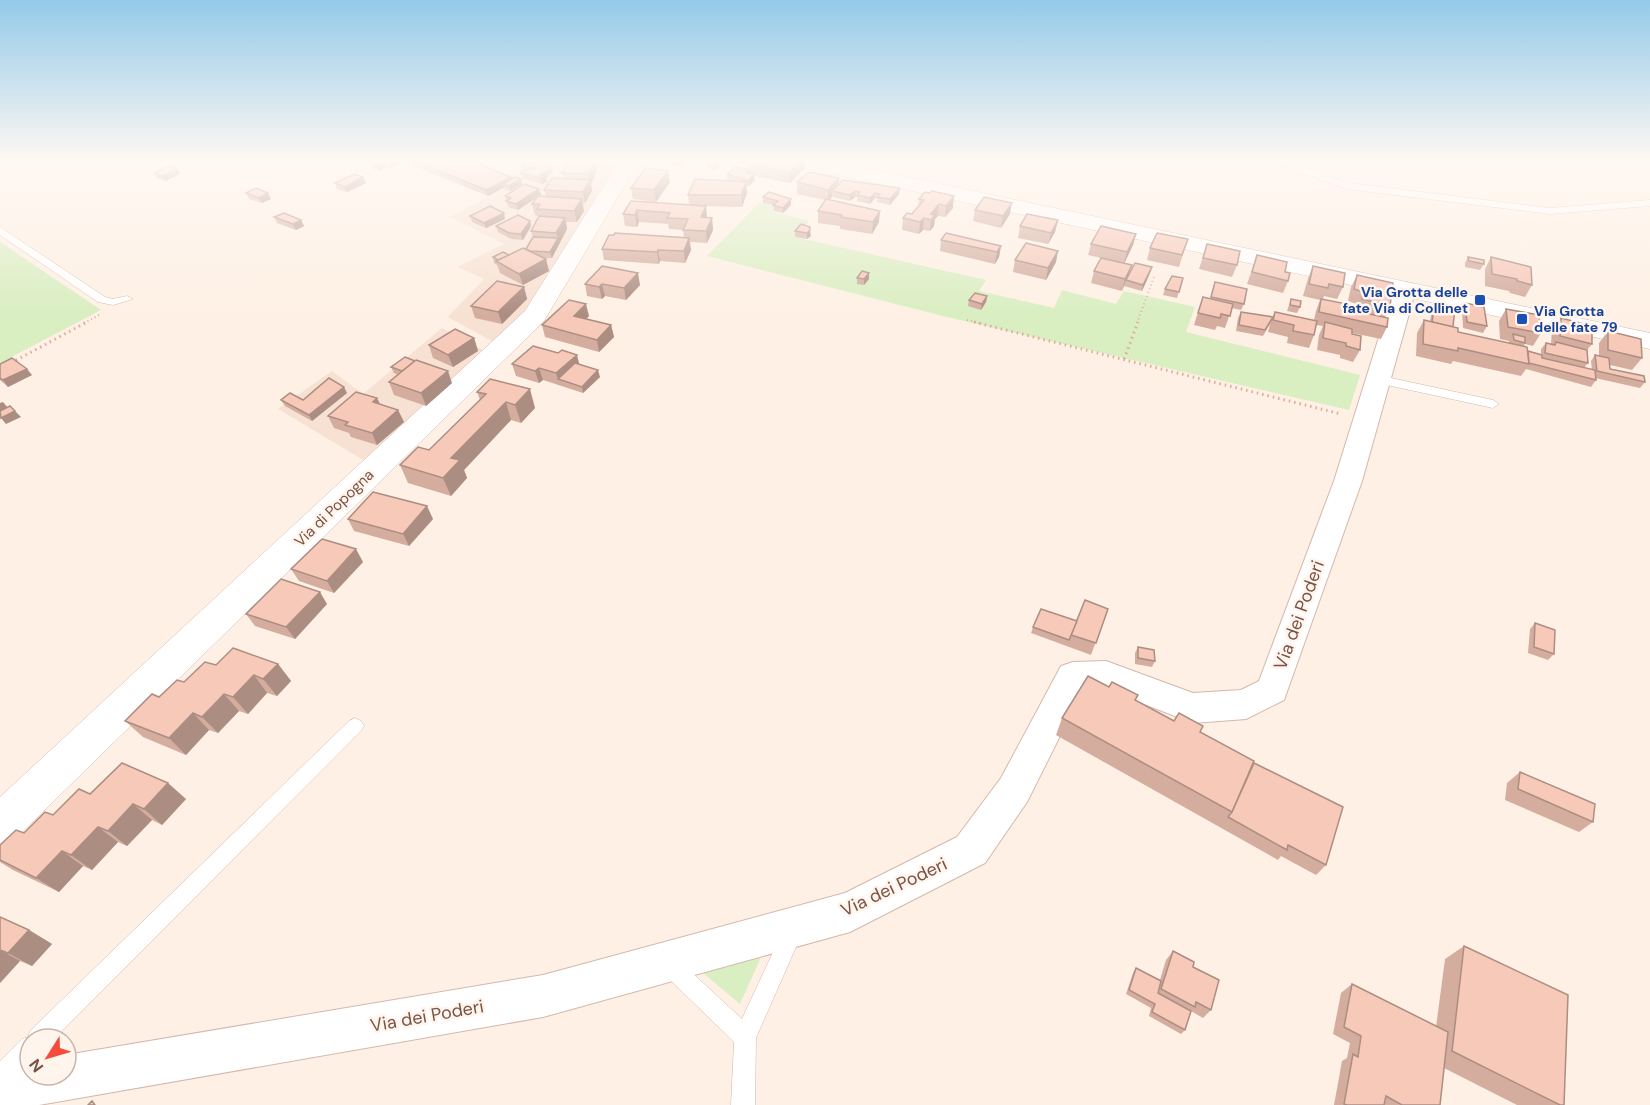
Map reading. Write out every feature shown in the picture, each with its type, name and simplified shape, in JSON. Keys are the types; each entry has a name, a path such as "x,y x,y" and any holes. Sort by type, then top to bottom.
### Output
{"main road":[{"name":"Via di Popogna","path":"0,825 535,316 599,212"},
{"path":"1029,212 1650,341"}],"street":[{"name":"Via dei Poderi","path":"0,1089 543,996 850,912 971,850 1014,790 1073,676 1106,675 1192,708 1246,704 1272,690 1348,481 1405,289"}],"lane":[{"path":"0,230 102,300 113,302 127,299"},
{"path":"1377,379 1493,404"},
{"path":"50,1027 355,726"},
{"path":"743,1105 745,1037 796,927"},
{"path":"665,962 745,1037"},
{"path":"0,1077 18,1059"}],"path":[{"path":"1124,359 1154,277"},
{"path":"10,364 127,299"},
{"path":"967,320 1365,420"}],"shaded area":[{"path":"460,212 587,212 528,311 497,344 448,317 484,279 457,267 504,244 450,217"},
{"path":"442,328 488,353 370,464 278,409 332,371 363,394"}],"green space":[{"path":"751,212 773,212 809,221 795,237 986,280 979,291 1054,308 1062,290 1116,304 1124,291 1195,307 1186,332 1360,375 1349,410 947,317 707,256"},
{"path":"0,242 101,310 0,363"},
{"path":"764,950 740,1004 702,972"}],"building":[{"path":"479,212 504,213 484,223 470,216"},
{"path":"624,212 636,212 635,215 623,214"},
{"path":"654,212 703,212 701,217 712,218 706,231 683,230 688,219 667,218 670,213"},
{"path":"821,212 880,212 873,222 841,217 842,215"},
{"path":"914,212 933,212 931,214 935,215 931,220 924,218 920,222 903,218 907,213 912,214"},
{"path":"982,212 1006,212 1003,216"},
{"path":"284,213 301,220 293,224 274,217"},
{"path":"1027,214 1058,220 1051,233 1020,226"},
{"path":"518,215 530,221 521,234 509,233 496,226"},
{"path":"539,216 565,218 556,233 531,231"},
{"path":"801,224 810,227 807,233 795,231"},
{"path":"1101,226 1136,234 1127,252 1091,244"},
{"path":"615,233 689,238 684,251 602,249 609,235"},
{"path":"946,233 1001,246 997,252 941,240"},
{"path":"1157,233 1188,239 1182,255 1150,248"},
{"path":"533,237 558,238 550,252 530,251 526,249"},
{"path":"1026,243 1058,251 1048,268 1015,260"},
{"path":"1207,244 1240,251 1237,265 1203,258"},
{"path":"523,248 546,259 519,274 496,261"},
{"path":"503,252 509,255 498,260 493,257"},
{"path":"1257,255 1287,262 1285,272 1290,273 1288,281 1252,272"},
{"path":"1468,257 1484,260 1484,264 1469,261"},
{"path":"1491,257 1531,267 1532,285 1517,281 1517,279 1492,274"},
{"path":"1101,258 1132,265 1125,279 1094,271"},
{"path":"1135,263 1152,267 1143,285 1126,280"},
{"path":"602,266 638,273 624,288 585,284"},
{"path":"1313,266 1345,273 1343,287 1329,284 1328,288 1309,284"},
{"path":"862,271 869,273 864,279 857,278"},
{"path":"1357,275 1393,283 1390,306 1362,299 1363,292 1354,289"},
{"path":"1172,276 1183,278 1179,292 1165,289"},
{"path":"497,281 524,287 498,312 471,306"},
{"path":"1215,282 1247,289 1244,304 1211,297"},
{"path":"975,293 987,296 982,304 969,300"},
{"path":"1203,297 1233,304 1230,316 1221,314 1220,318 1198,313"},
{"path":"1291,299 1301,301 1300,307 1290,305"},
{"path":"1321,299 1347,304 1346,309 1388,318 1387,327 1319,312"},
{"path":"569,300 586,304 574,316 611,325 597,340 542,325"},
{"path":"1435,303 1455,307 1453,327 1432,322"},
{"path":"1465,303 1484,307 1487,326 1467,322"},
{"path":"1506,309 1539,315 1541,333 1508,327"},
{"path":"1241,312 1273,317 1265,330 1239,325"},
{"path":"1275,312 1317,321 1314,335 1293,331 1294,325 1273,320"},
{"path":"1561,318 1592,326 1592,344 1560,336"},
{"path":"1424,320 1458,328 1458,332 1527,347 1529,364 1458,348 1458,351 1423,344"},
{"path":"1325,322 1352,329 1352,334 1361,336 1360,350 1346,346 1346,343 1323,338"},
{"path":"455,329 474,338 448,355 429,345"},
{"path":"1608,331 1641,339 1642,358 1608,350"},
{"path":"1513,334 1525,337 1525,343 1514,340"},
{"path":"1556,342 1587,350 1588,363 1545,353 1546,343 1555,345"},
{"path":"533,346 558,353 562,350 577,355 556,373 539,368 535,371 512,364"},
{"path":"1528,351 1542,355 1542,358 1595,370 1596,380 1529,363"},
{"path":"1595,355 1609,358 1610,369 1644,376 1645,382 1597,371"},
{"path":"405,357 415,361 402,371 391,367"},
{"path":"12,358 27,369 3,380 0,378 0,364"},
{"path":"416,360 448,371 421,393 389,382"},
{"path":"575,363 598,370 582,387 558,379"},
{"path":"329,378 344,387 309,415 281,400 290,393 303,400"},
{"path":"490,379 530,389 515,405 506,402 451,458 460,460 443,478 400,465 418,447 429,450 486,394 477,392"},
{"path":"356,392 377,398 373,402 398,410 372,433 345,425 348,422 328,416"},
{"path":"10,406 15,411 1,418 0,411"},
{"path":"373,492 427,506 403,534 348,519"},
{"path":"322,539 356,549 327,581 291,569"},
{"path":"281,579 320,592 286,627 246,614"},
{"path":"1085,600 1108,609 1096,643 1071,635"},
{"path":"1041,609 1077,621 1069,640 1033,627"},
{"path":"1535,623 1555,630 1554,654 1534,647"},
{"path":"1138,647 1154,650 1155,661 1138,658"},
{"path":"233,648 278,664 263,679 254,675 233,697 224,694 202,717 193,713 169,738 125,721 152,694 159,697 177,680 184,682 205,662 216,665"},
{"path":"1088,676 1109,687 1112,682 1138,695 1135,700 1174,721 1179,713 1203,726 1200,732 1254,761 1232,812 1062,718"},
{"path":"122,763 168,783 144,809 133,804 108,831 98,827 71,855 62,851 36,878 0,860 0,845 16,830 24,833 45,812 53,815 79,789 90,794"},
{"path":"1254,763 1343,807 1326,865 1288,845 1287,850 1228,817"},
{"path":"1520,772 1595,804 1593,822 1518,789"},
{"path":"0,917 29,930 8,953 0,950"},
{"path":"1464,946 1568,995 1564,1105 1452,1051"},
{"path":"1173,951 1194,962 1193,967 1219,980 1211,1010 1196,1002 1195,1007 1161,989"},
{"path":"1136,968 1161,981 1158,993 1191,1011 1185,1030 1152,1012 1155,1004 1129,990"},
{"path":"1352,984 1448,1032 1440,1105 1402,1105 1386,1096 1384,1105 1344,1104 1353,1054 1358,1057 1361,1036 1344,1027"}],"place":[{"name":"Via Grotta delle fate Via di Collinet","path":"1480,300"},
{"name":"Via Grotta delle fate 79","path":"1522,319"}]}
